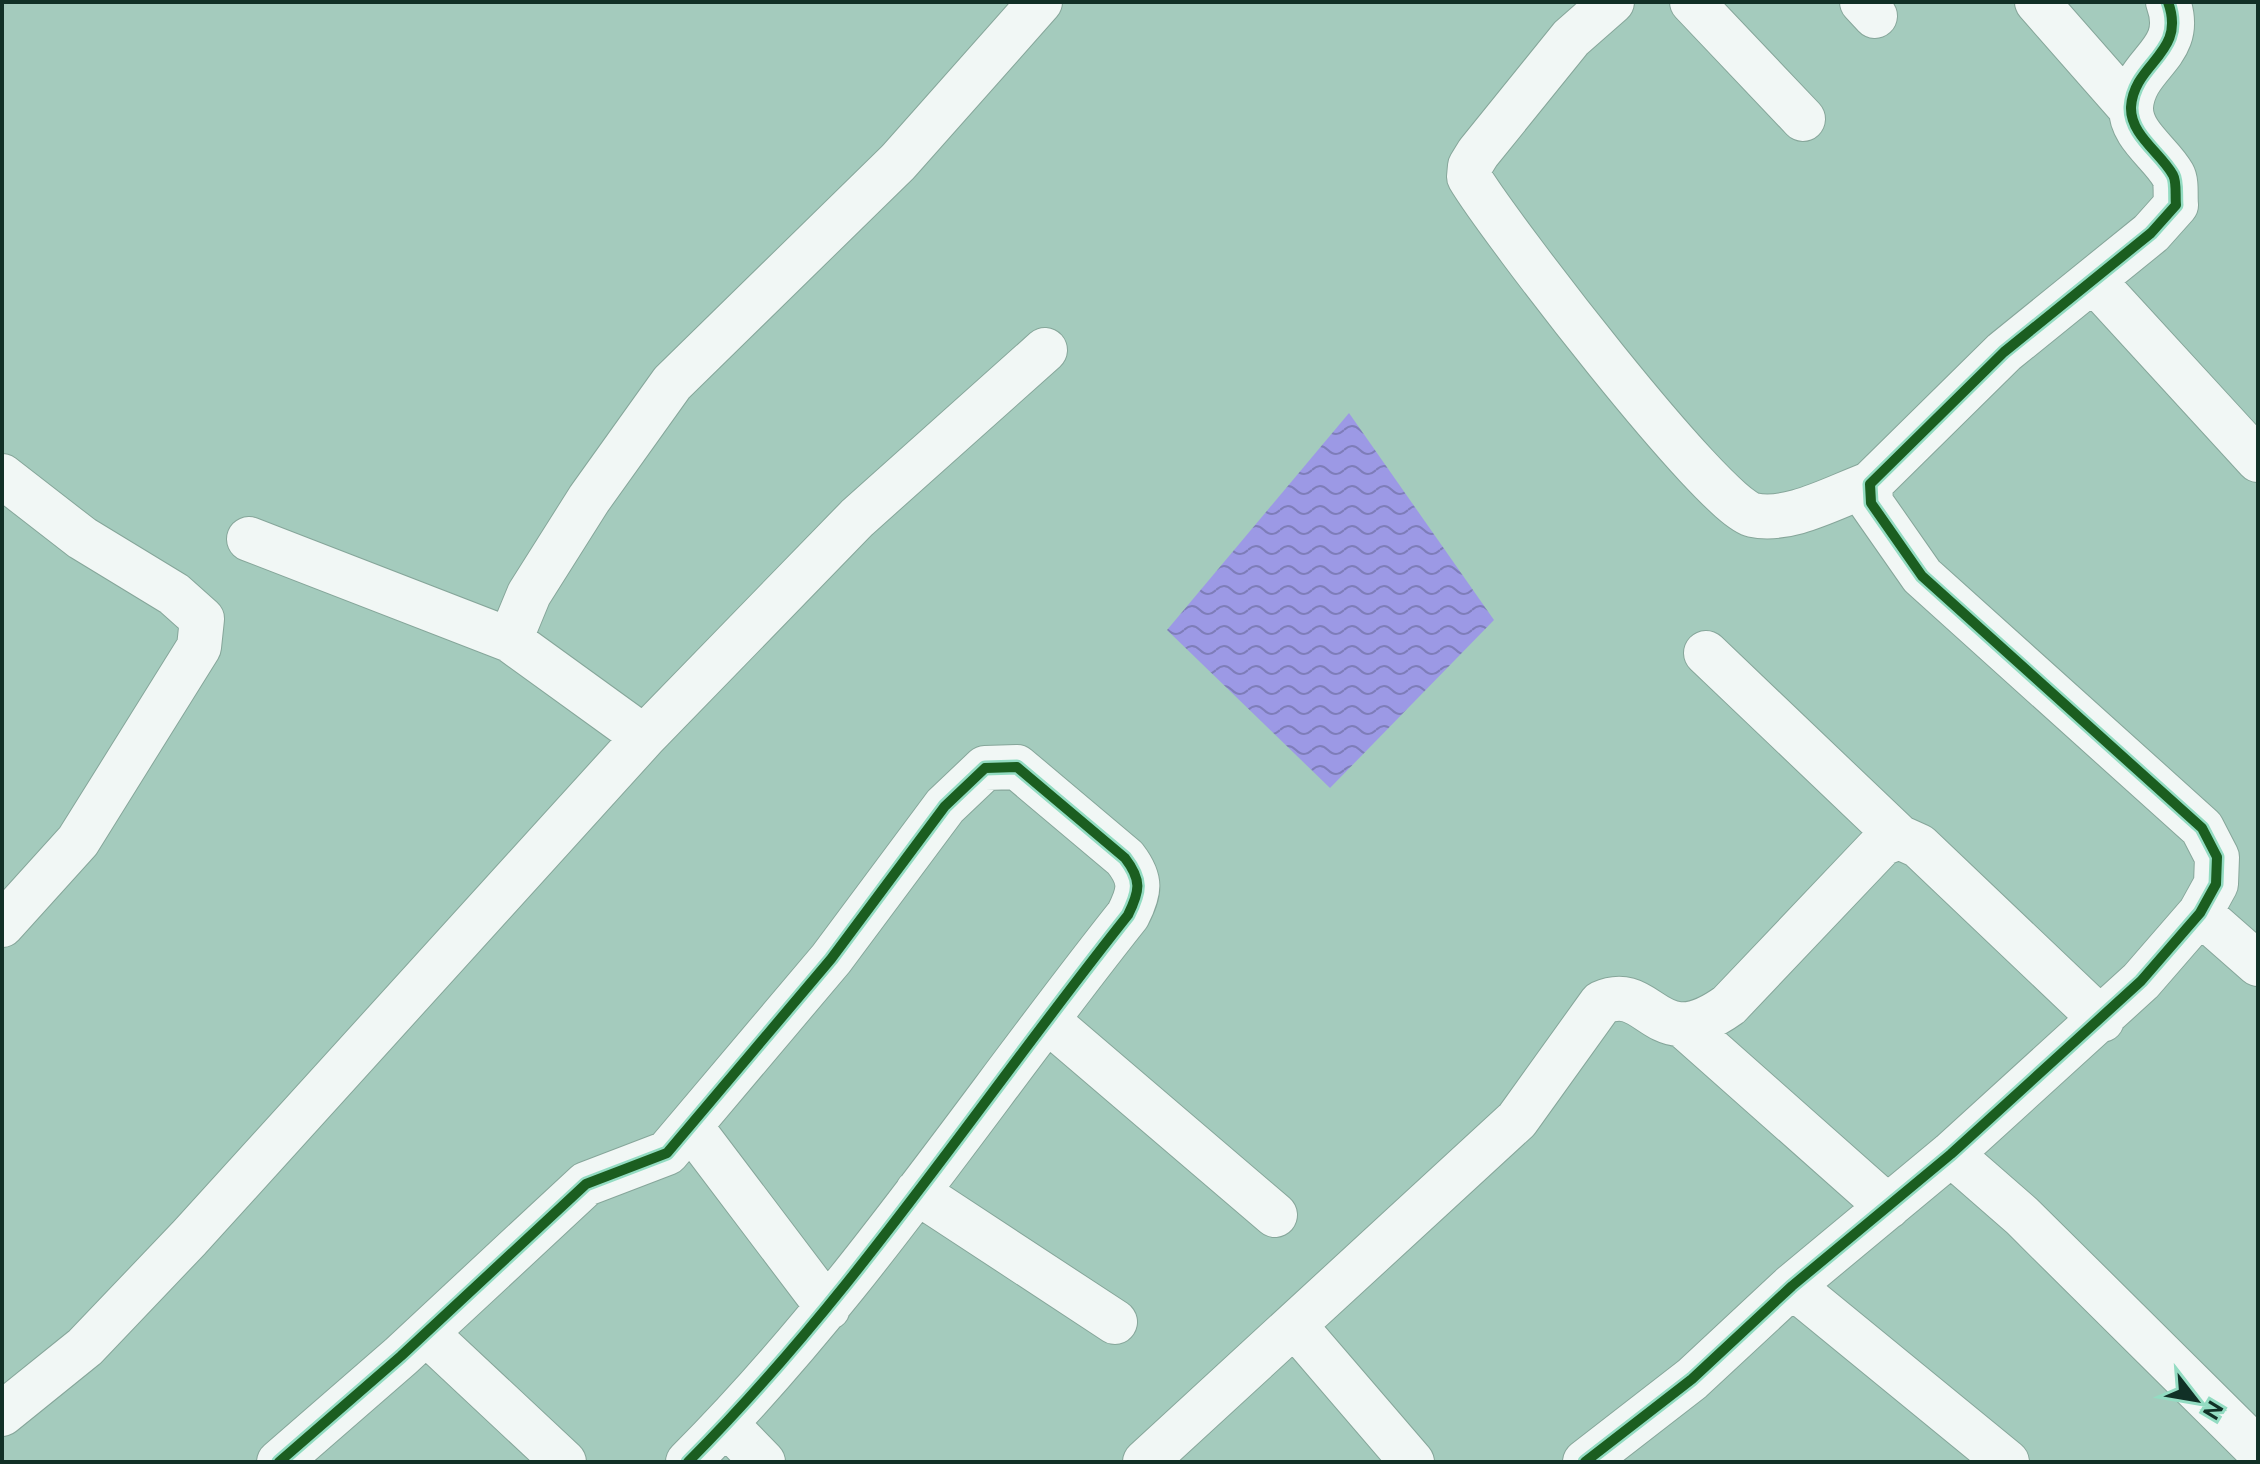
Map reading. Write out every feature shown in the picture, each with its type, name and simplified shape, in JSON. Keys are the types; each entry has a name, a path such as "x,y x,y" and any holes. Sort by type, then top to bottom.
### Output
{"street":[{"path":"510,640 529,594 581,511 632,434 672,383 898,162 1040,2"},
{"path":"1612,2 1571,38 1478,153 1470,166 1469,177 1650,414 1732,503 1751,515 1772,516 1794,512 1870,484 2004,352 2151,233 2176,205 2174,176 2142,138 2131,109 2037,2"},
{"path":"1692,2 1803,119"},
{"path":"2131,109 2137,82 2168,48 2173,16 2168,2"},
{"path":"2093,280 2258,460"},
{"path":"2,1414 85,1347 179,1249 644,737 857,518 1045,350"},
{"path":"2,476 82,538 174,594 202,619 199,647 78,841 2,925"},
{"path":"1585,1462 1692,1379 1792,1286 1951,1154 2055,1057 2102,1020 2200,913 2216,884 2217,857 2202,828 1922,576 1871,503 1870,484"},
{"path":"249,539 510,640 644,737"},
{"path":"1706,653 1899,837 1919,846 1943,867 2102,1020"},
{"path":"279,1462 426,1333 586,1184 667,1153 831,959 945,806 985,768 1017,767 1125,858 1137,873 1140,890 1128,915 828,1308 726,1424 688,1462"},
{"path":"1685,1027 1706,1021 1729,1005 1882,844 1899,837"},
{"path":"2200,913 2258,964"},
{"path":"1145,1462 1517,1120 1601,1003 1614,997 1631,1000 1660,1018 1685,1027 1888,1207"},
{"path":"1048,1021 1275,1215"},
{"path":"691,1127 828,1308"},
{"path":"1951,1154 2022,1216 2258,1450"},
{"path":"917,1192 1115,1322"},
{"path":"1792,1286 2007,1462"},
{"path":"1295,1326 1412,1462"},
{"path":"426,1333 564,1462"},
{"path":"726,1424 763,1462"}],"water":[{"path":"1349,413 1494,620 1330,788 1167,630"}],"cycle path":[{"path":"1585,1462 1692,1379 1792,1286 1951,1154 2141,981 2200,913 2216,884 2217,857 2202,828 1922,576 1871,503 1870,484 2004,352 2151,233 2176,205 2173,175 2135,126 2131,107 2141,79 2171,34 2168,2"},
{"path":"279,1462 401,1356 586,1184 667,1153 831,959 945,806 985,768 1017,767 1125,858 1137,879 1132,907 862,1264 749,1398 688,1462"}]}
